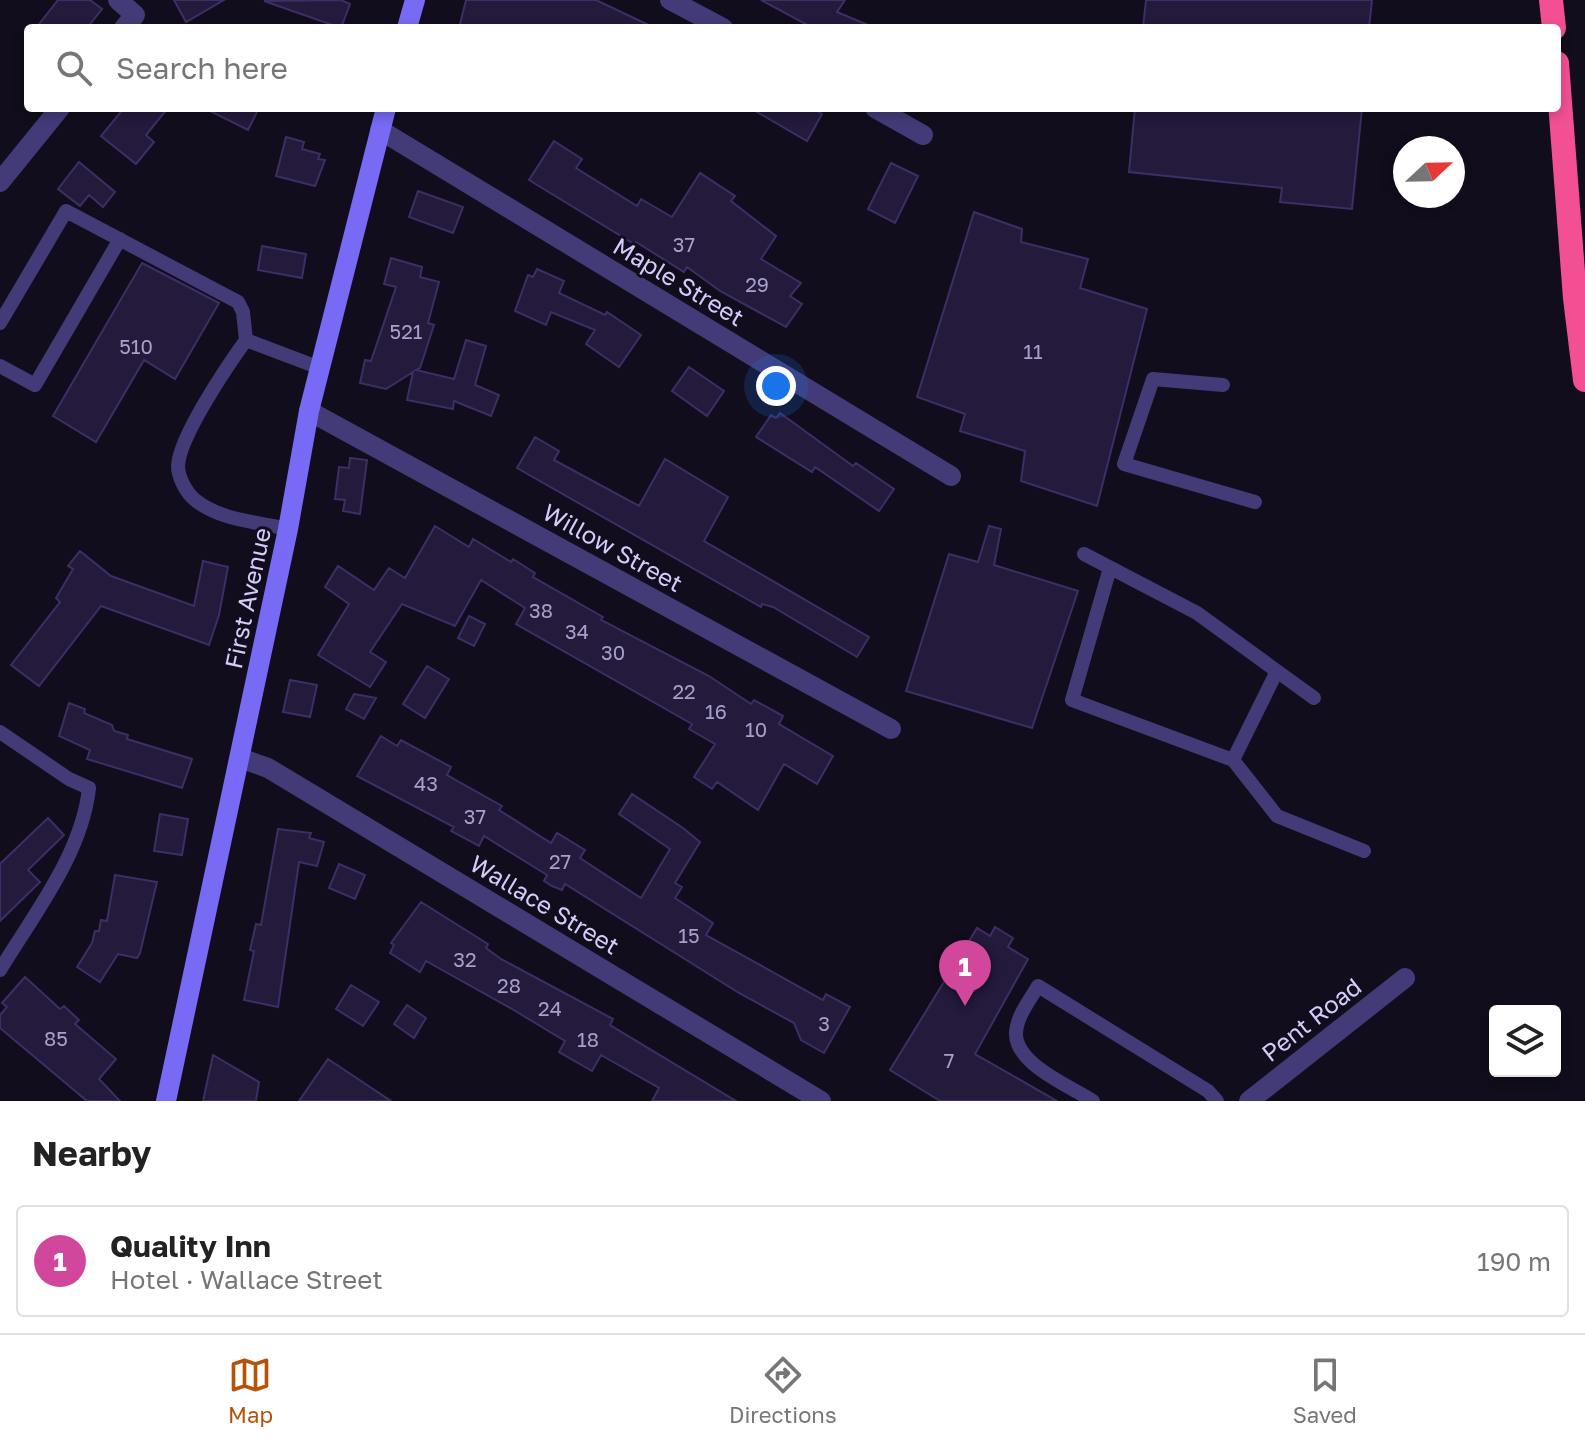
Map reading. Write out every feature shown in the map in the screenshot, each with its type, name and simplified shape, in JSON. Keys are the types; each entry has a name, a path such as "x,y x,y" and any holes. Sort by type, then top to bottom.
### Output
{"highway":[{"path":"1551,0 1554,24"},
{"path":"1561,112 1575,298 1585,380"}],"main road":[{"path":"408,24 415,0"},
{"name":"First Avenue","path":"166,1101 288,529 309,411 385,112"}],"street":[{"path":"118,0 129,21"},
{"path":"670,0 715,24"},
{"path":"0,182 57,112"},
{"path":"882,112 923,135"},
{"name":"Maple Street","path":"380,130 951,476"},
{"name":"Willow Street","path":"309,411 891,729"},
{"name":"Wallace Street","path":"240,758 268,768 821,1101"},
{"name":"Pent Road","path":"1249,1101 1405,978"}],"lane":[{"path":"0,323 66,211 238,302 243,312 246,340 227,366 181,450 178,469 192,498 208,509 288,529"},
{"path":"0,366 35,385 120,239"},
{"path":"246,340 320,368"},
{"path":"1223,385 1153,379 1124,464 1255,502"},
{"path":"1084,554 1197,613 1314,698"},
{"path":"1110,568 1072,700 1233,760 1277,816 1364,851"},
{"path":"1233,760 1277,671"},
{"path":"0,732 69,779 89,788 86,810 71,853 0,970"},
{"path":"1093,1101 1033,1063 1019,1048 1017,1024 1038,986 1208,1091 1217,1101"}],"building":[{"path":"58,0 90,0 102,9 90,24 39,24"},
{"path":"174,0 224,0 186,22"},
{"path":"341,0 350,4 342,24 330,24 264,1"},
{"path":"466,0 596,0 647,24 460,24"},
{"path":"761,0 845,0 837,12 866,24 806,24"},
{"path":"1146,0 1372,0 1369,24 1143,24"},
{"path":"121,112 165,112 146,135 154,142 136,164 101,136"},
{"path":"212,112 257,112 248,130"},
{"path":"757,112 819,112 822,114 807,141"},
{"path":"1135,112 1362,112 1352,209 1280,202 1282,188 1129,172"},
{"path":"286,137 304,142 302,149 320,154 318,159 325,160 315,186 276,176"},
{"path":"554,141 582,159 576,168 637,206 641,199 672,217 700,173 735,196 731,201 776,236 761,259 801,283 790,296 802,304 786,327 720,291 687,267 684,272 636,242 634,244 529,180"},
{"path":"79,162 115,192 103,207 89,195 80,206 58,189"},
{"path":"891,163 918,176 895,223 868,209"},
{"path":"418,191 463,207 453,233 409,217"},
{"path":"974,212 1022,229 1021,242 1088,259 1080,288 1147,309 1097,506 1021,481 1025,451 960,431 965,414 917,397"},
{"path":"262,246 306,254 302,278 258,270"},
{"path":"391,258 422,267 420,277 439,282 428,323 434,325 420,368 416,370 454,379 466,340 486,346 475,385 499,395 491,416 454,401 453,409 407,400 413,372 386,389 360,383 365,360 371,361 396,287 384,284"},
{"path":"142,263 219,303 175,379 144,360 96,442 53,416"},
{"path":"537,269 564,281 559,293 605,315 607,312 641,335 619,367 586,344 595,330 551,312 546,325 515,311 528,275 533,277"},
{"path":"689,367 724,391 707,416 672,391"},
{"path":"780,413 853,466 856,463 894,489 879,511 815,467 812,472 756,437 771,415 776,418"},
{"path":"535,437 559,451 554,460 639,506 665,459 728,497 704,541 869,637 857,657 773,607 762,604 761,607 517,468"},
{"path":"350,458 367,460 360,514 343,511 345,500 335,499 339,467 349,468"},
{"path":"435,526 469,547 473,539 511,562 513,559 535,573 533,577 603,617 601,620 709,676 751,704 754,700 783,716 779,724 833,756 817,784 784,764 758,810 717,782 712,789 694,777 715,744 689,729 692,724 516,624 525,608 481,580 455,626 402,604 370,652 386,662 370,687 318,655 349,604 325,587 338,566 374,590 389,568 405,578"},
{"path":"989,526 1001,529 994,565 1078,591 1032,728 906,691 949,554 978,562"},
{"path":"80,551 111,576 194,606 203,561 228,567 219,615 209,645 101,606 39,686 11,665 60,602 56,598 73,569 68,566"},
{"path":"469,616 485,624 474,646 458,638"},
{"path":"427,666 449,679 425,718 403,704"},
{"path":"290,680 317,685 310,717 283,712"},
{"path":"354,694 376,698 364,719 346,709"},
{"path":"69,703 112,725 114,731 128,735 127,739 192,759 182,788 87,759 90,750 59,736"},
{"path":"381,736 397,746 401,740 451,767 447,775 502,806 499,810 551,843 557,833 585,850 580,858 641,898 670,849 619,814 632,794 683,828 700,842 675,883 682,887 675,898 713,923 706,935 823,1000 826,994 850,1007 824,1053 801,1040 794,1023 739,993 565,884 562,890 552,886 544,881 547,875 484,836 479,846 451,831 454,827 357,776"},
{"path":"160,814 188,819 182,855 154,851"},
{"path":"48,818 64,835 28,870 40,882 0,921 0,864"},
{"path":"278,829 311,833 309,838 324,842 317,866 299,862 278,1007 244,1000 254,951 250,950 256,924 261,925"},
{"path":"339,864 365,875 355,899 329,888"},
{"path":"115,875 157,882 140,953 137,958 118,954 100,982 77,967 92,943 95,931 99,931 101,920 107,921"},
{"path":"421,902 488,944 486,948 501,959 613,1019 610,1025 736,1101 652,1101 659,1088 601,1055 592,1071 559,1052 565,1041 512,1009 426,961 420,972 390,953 394,945 391,943"},
{"path":"995,927 1013,938 1008,947 1028,959 975,1054 1057,1101 940,1101 890,1070 977,928 990,936"},
{"path":"25,977 60,1009 64,1006 79,1020 75,1024 116,1059 99,1079 120,1101 87,1101 0,1028 0,1015 7,1007 2,1003"},
{"path":"351,985 379,1002 363,1026 336,1009"},
{"path":"407,1005 426,1018 414,1038 394,1024"},
{"path":"213,1055 259,1082 256,1101 203,1101"},
{"path":"328,1059 391,1101 299,1101"}],"place":[{"name":"Quality Inn","path":"965,1006"}]}
